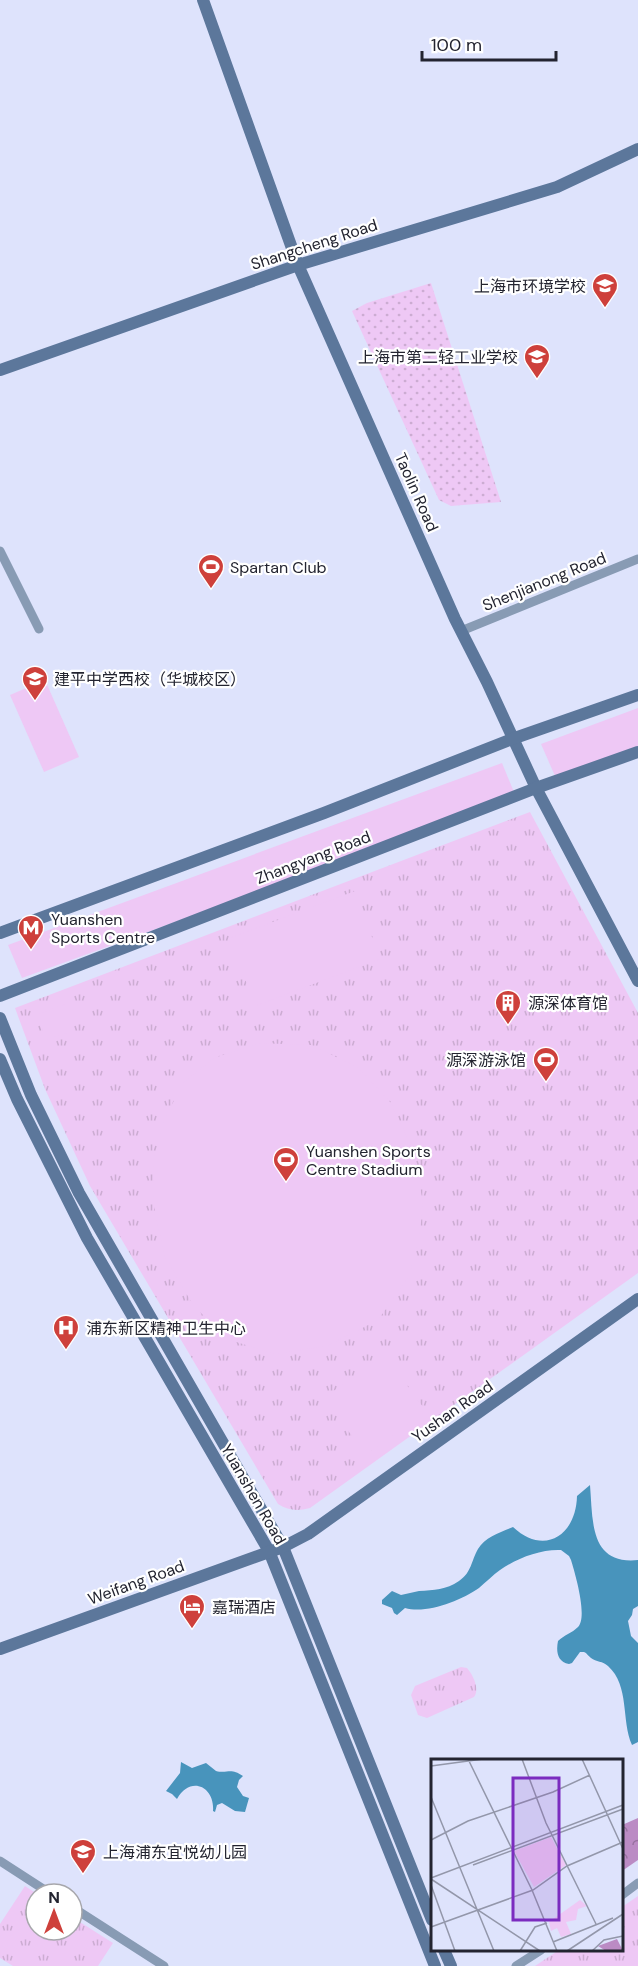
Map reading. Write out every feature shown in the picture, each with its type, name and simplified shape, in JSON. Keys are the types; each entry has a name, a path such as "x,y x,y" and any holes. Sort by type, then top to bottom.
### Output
{"main road":[{"name":"Taolin Road","path":"203,0 298,265 461,631 512,739 638,981"},
{"name":"Shangcheng Road","path":"0,370 298,265 558,187 638,149"},
{"path":"0,933 324,813 512,739 638,695"},
{"name":"Zhangyang Road","path":"0,996 536,788 638,752"},
{"name":"Yuanshen Road","path":"0,1018 31,1095 79,1193 283,1547 431,1917"},
{"name":"Yuanshen Road","path":"0,1059 17,1099 87,1238 269,1551 435,1966"},
{"name":"Yushan Road","path":"283,1547 308,1534 638,1299"},
{"name":"Weifang Road","path":"0,1649 283,1547"},
{"path":"444,1951 451,1966"}],"street":[{"path":"0,551 39,629"},
{"name":"Shenjianong Road","path":"461,631 638,559"},
{"path":"0,1861 32,1882"},
{"path":"623,1894 638,1883"},
{"path":"84,1915 164,1966"},
{"path":"516,1966 539,1951"}],"green space":[{"path":"431,283 501,502 451,506 439,500 352,311 367,303"},
{"path":"45,680 79,757 44,772 10,695"},
{"path":"638,708 638,746 555,776 541,744"},
{"path":"502,763 516,797 22,978 8,945"},
{"name":"Yuanshen Sports Centre","path":"530,812 638,1013 638,1273 310,1508 298,1510 286,1508 278,1504 90,1186 45,1089 15,1008"},
{"path":"355,891 380,959 255,1006 230,938"},
{"path":"65,1004 75,1030 46,1040 37,1015"},
{"name":"Yuanshen Sports Centre Stadium","path":"259,1043 311,1045 359,1068 391,1103 414,1151 423,1204 419,1240 409,1276 378,1320 327,1346 274,1354 227,1339 193,1305 164,1255 154,1206 153,1162 165,1118 183,1083 214,1058"},
{"path":"384,1354 426,1411 366,1455 324,1398"},
{"path":"461,1667 467,1668 473,1678 476,1686 474,1697 427,1718 418,1715 411,1695 415,1686"},
{"path":"638,1818 638,1860 623,1870 623,1825"},
{"path":"24,1888 24,1942 84,1942 84,1925 113,1943 98,1966 13,1966 0,1958 0,1924"},
{"path":"638,1896 638,1966 535,1966 558,1951 623,1951 623,1906"}],"water":[{"path":"590,1485 594,1525 602,1548 610,1555 622,1560 638,1560 638,1606 633,1609 628,1621 631,1636 638,1643 638,1742 632,1745 622,1693 615,1674 606,1664 593,1659 584,1652 580,1652 569,1664 562,1661 558,1655 558,1641 578,1627 582,1614 580,1595 571,1560 561,1550 529,1555 514,1562 500,1570 479,1588 453,1602 433,1608 405,1608 397,1615 392,1608 382,1604 382,1600 392,1591 401,1595 440,1589 454,1584 466,1574 478,1549 485,1541 513,1527 525,1536 536,1540 556,1537 571,1522 577,1496"},
{"path":"181,1762 192,1768 206,1763 216,1771 232,1771 243,1776 237,1787 243,1796 249,1798 245,1812 235,1811 222,1803 217,1805 215,1812 213,1811 210,1795 201,1787 188,1787 177,1799 166,1791 180,1773"}],"place":[{"name":"上海市环境学校","path":"605,309"},
{"name":"上海市第二轻工业学校","path":"537,380"},
{"name":"Spartan Club","path":"211,590"},
{"name":"建平中学西校（华城校区）","path":"35,702"},
{"name":"Yuanshen Sports Centre","path":"31,951"},
{"name":"源深体育馆","path":"508,1026"},
{"name":"源深游泳馆","path":"546,1083"},
{"name":"Yuanshen Sports Centre Stadium","path":"286,1183"},
{"name":"浦东新区精神卫生中心","path":"66,1351"},
{"name":"嘉瑞酒店","path":"192,1630"},
{"name":"上海浦东宜悦幼儿园","path":"83,1875"}]}
